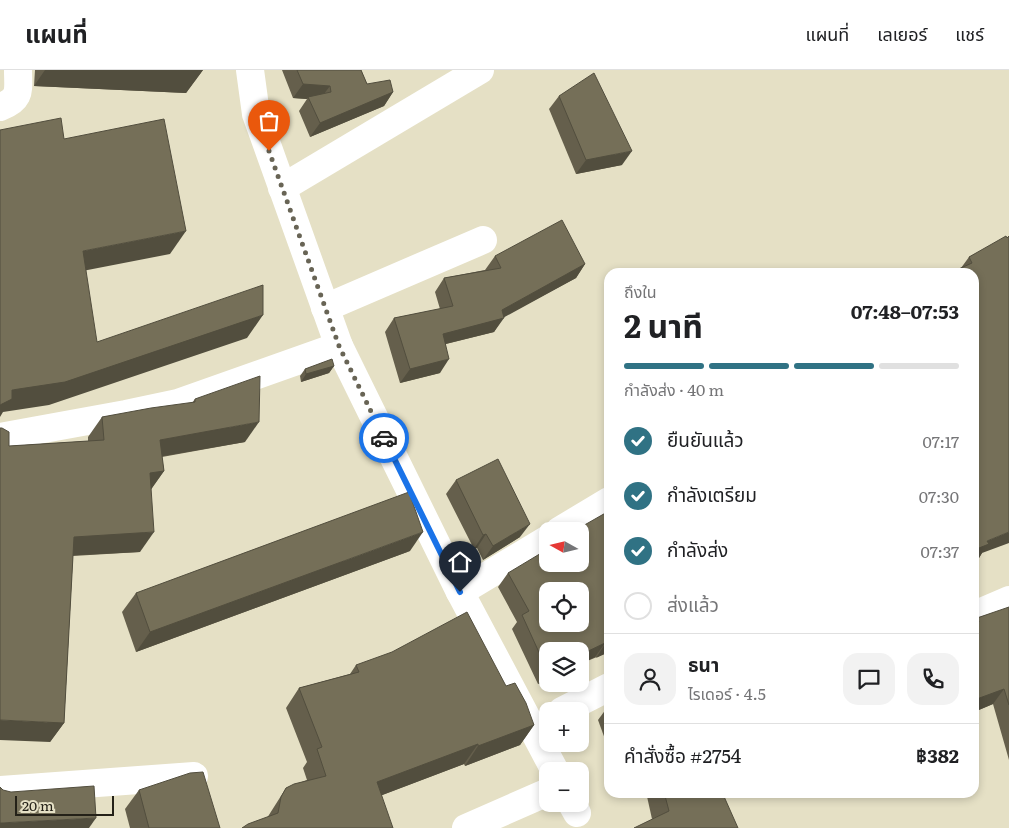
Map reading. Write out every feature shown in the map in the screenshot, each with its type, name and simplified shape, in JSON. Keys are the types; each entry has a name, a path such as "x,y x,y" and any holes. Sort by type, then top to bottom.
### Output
{"street":[{"path":"0,107 10,104 16,97 18,91 18,70"},
{"path":"250,70 256,114 339,346 460,592 539,721"},
{"path":"282,188 480,70"},
{"path":"325,308 483,240"},
{"path":"0,437 178,403 339,346"},
{"path":"574,522 604,504"},
{"path":"460,592 539,544"},
{"path":"979,613 1009,600"},
{"path":"580,702 604,690"},
{"path":"0,790 194,776"},
{"path":"466,828 539,796"}],"building":[{"path":"297,70 361,70 367,84 390,80 393,92 320,123 308,97 331,92 330,86 303,84"},
{"path":"594,73 632,151 586,160 559,96"},
{"path":"61,118 64,139 164,119 186,231 83,251 97,342 263,285 263,315 65,382 12,390 12,399 0,405 0,130"},
{"path":"562,220 585,264 502,310 504,318 443,334 449,359 410,369 394,318 453,306 444,278 501,268 495,256"},
{"path":"1009,236 1009,532 987,541 989,544 979,548 979,268 961,268 972,263 969,257"},
{"path":"332,359 334,366 306,374 305,369"},
{"path":"260,376 259,422 160,440 164,471 150,473 154,532 74,537 64,723 0,720 0,428 9,432 9,446 104,440 102,417 195,402 195,399"},
{"path":"498,459 530,524 493,546 486,534 483,535 456,480"},
{"path":"409,492 423,532 150,632 136,593"},
{"path":"604,514 604,643 589,651 589,642 539,642 539,652 522,615 529,611 508,573 539,554 539,572 589,572 589,522"},
{"path":"1009,607 1009,705 1004,689 979,698 979,617"},
{"path":"467,612 506,686 515,683 526,703 534,725 377,782 393,828 242,828 278,813 281,797 286,788 294,784 326,776 317,749 322,747 299,688 359,672 356,665 392,652"},
{"path":"203,772 220,828 149,828 139,790 190,773"},
{"path":"94,786 96,818 0,823 0,787 11,792"},
{"path":"666,798 725,798 738,828 634,828 669,811"}],"way so far":[{"path":"269,151 339,346 384,438"}],"route":[{"path":"384,438 460,592"}]}
